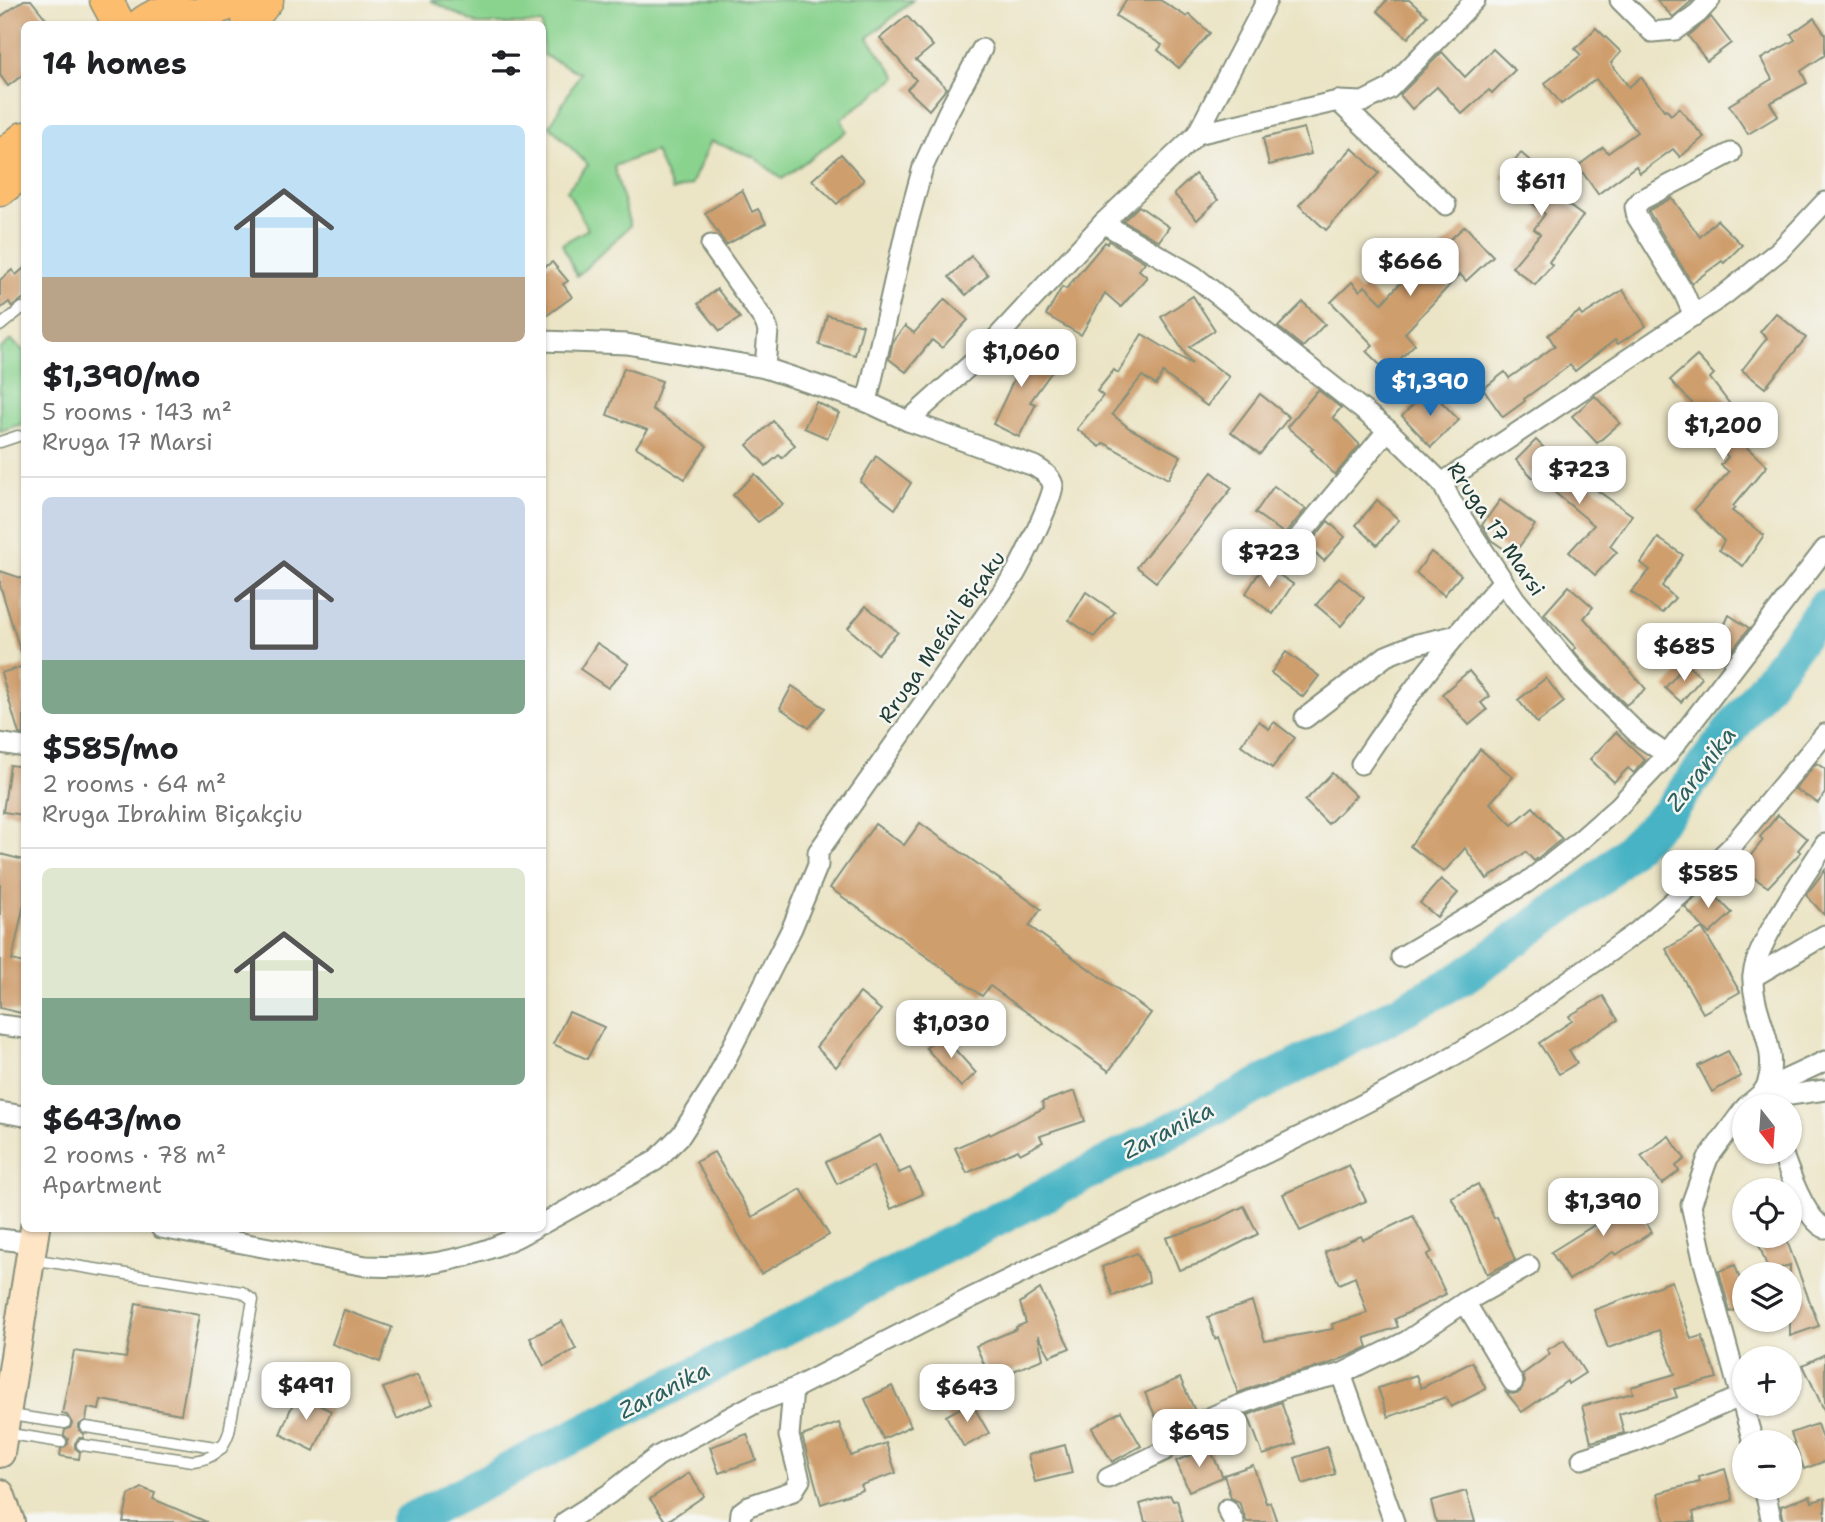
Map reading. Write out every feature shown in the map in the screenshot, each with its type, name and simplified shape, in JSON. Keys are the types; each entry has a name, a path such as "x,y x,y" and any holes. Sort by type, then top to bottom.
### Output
{"main road":[{"path":"106,0 117,21"},
{"path":"171,15 240,0"},
{"path":"250,21 267,0"},
{"path":"0,158 21,140"},
{"path":"0,190 21,173"},
{"path":"3,1434 33,1243"},
{"path":"0,1494 10,1522"}],"street":[{"path":"908,421 978,358 1103,223 1197,134 1267,0"},
{"path":"1197,134 1338,101 1363,102 1389,89 1475,0"},
{"path":"1620,0 1652,32 1675,30 1710,0"},
{"path":"867,402 906,229 923,167 948,112 982,49"},
{"path":"1338,101 1446,205"},
{"path":"1694,316 1684,293 1637,217 1635,207 1641,200 1731,153"},
{"path":"1442,483 1724,295 1780,250 1825,202"},
{"name":"Rruga 17 Marsi","path":"1103,223 1194,276 1388,430 1442,483 1503,581 1580,677 1642,737 1667,755"},
{"path":"711,245 764,320 768,330 765,368"},
{"name":"Rruga Mefail Biçaku","path":"546,341 627,344 765,368 867,402 908,421 1034,466 1050,478 1053,492 1015,575 818,852 818,865 792,928 713,1085 681,1135 655,1161 546,1222"},
{"path":"1284,555 1388,430"},
{"path":"1401,957 1536,875 1618,807 1667,755 1825,549"},
{"path":"1361,764 1453,636 1503,581"},
{"path":"1305,718 1386,656 1413,645 1453,636"},
{"path":"565,1522 609,1494 658,1456 756,1403 793,1389 1309,1132 1433,1068 1515,1019 1637,932 1686,890 1731,848 1825,734"},
{"path":"0,743 21,746"},
{"path":"1768,1094 1772,1061 1753,977 1758,952 1825,844"},
{"path":"1753,977 1825,935"},
{"path":"0,1025 21,1028"},
{"path":"1773,1094 1825,1061"},
{"path":"1797,1094 1825,1090"},
{"path":"0,1112 21,1116"},
{"path":"1732,1126 1708,1158 1691,1205 1703,1259 1732,1361"},
{"path":"1786,1164 1804,1203 1817,1224 1825,1228"},
{"path":"183,1232 366,1266 390,1267 440,1263 473,1255 525,1232"},
{"path":"0,1239 33,1243"},
{"path":"1108,1478 1164,1451 1178,1432 1283,1388 1341,1374 1407,1341 1465,1302 1529,1266"},
{"path":"1465,1302 1513,1382"},
{"path":"1341,1374 1394,1522"},
{"path":"740,1522 741,1512 749,1506 793,1491 798,1486 800,1480 789,1436 793,1389"},
{"path":"1582,1459 1646,1438 1732,1400"},
{"path":"1767,1500 1772,1522"}],"lane":[{"path":"0,326 21,309"},
{"path":"0,442 18,436"},
{"path":"33,1243 242,1292 253,1300 229,1432 222,1448 210,1458 193,1461 82,1445"},
{"path":"3,1434 65,1423"},
{"path":"86,1427 222,1448"},
{"path":"3,1434 61,1443"}],"green space":[{"path":"430,0 913,0 868,38 897,77 841,119 847,131 782,179 754,157 711,141 691,185 672,191 655,151 614,166 630,226 577,276 562,244 588,229 567,190 588,165 550,126 580,73 546,56 546,21 471,21"},
{"path":"11,340 21,348 21,424 0,431 0,349"}],"building":[{"path":"24,0 31,0 48,21 21,21 21,76 8,86 0,75 0,17"},
{"path":"1126,0 1160,0 1187,17 1189,14 1210,33 1179,68 1158,50 1162,45 1116,16"},
{"path":"1387,0 1409,0 1427,16 1408,38 1377,11"},
{"path":"1656,0 1693,0 1673,17"},
{"path":"907,16 933,46 916,60 947,88 929,110 907,89 916,80 880,38"},
{"path":"1711,17 1731,43 1707,61 1688,36"},
{"path":"1814,18 1825,34 1825,55 1801,71 1807,83 1770,103 1778,116 1748,134 1729,105 1772,79 1761,59 1795,40 1791,34"},
{"path":"1596,28 1621,52 1611,63 1629,87 1641,77 1664,110 1671,115 1679,108 1704,137 1680,157 1673,149 1640,173 1636,166 1598,194 1578,166 1603,147 1608,153 1637,132 1596,79 1561,104 1545,83 1581,55 1575,49"},
{"path":"1493,49 1515,70 1492,93 1489,90 1462,114 1437,87 1412,109 1400,95 1442,52 1465,77"},
{"path":"1304,128 1311,154 1269,165 1263,138"},
{"path":"1352,148 1379,173 1326,230 1299,205"},
{"path":"1521,153 1548,176 1541,185 1583,216 1549,262 1552,265 1535,285 1512,267 1540,234 1534,229 1545,214 1501,177"},
{"path":"841,154 864,180 837,204 812,180"},
{"path":"1195,174 1218,200 1197,220 1174,194"},
{"path":"742,190 752,212 758,209 766,223 726,245 705,213"},
{"path":"1672,198 1700,237 1717,220 1742,245 1724,263 1722,261 1692,283 1649,212"},
{"path":"1139,206 1169,227 1159,241 1123,221"},
{"path":"1465,226 1493,256 1466,281 1460,274 1405,333 1415,344 1387,372 1366,351 1373,345 1331,302 1352,282 1360,291 1365,286 1382,303 1415,267 1417,269"},
{"path":"1109,241 1145,262 1139,270 1147,277 1121,307 1105,293 1081,335 1046,315 1062,287 1066,289 1105,242 1107,244"},
{"path":"971,256 988,275 966,295 949,277"},
{"path":"552,262 568,281 563,284 572,297 546,316 546,266"},
{"path":"12,270 16,275 21,271 21,300 12,307 9,302 0,309 0,280"},
{"path":"717,289 740,318 720,331 698,304"},
{"path":"1623,290 1646,326 1618,344 1615,340 1575,371 1570,365 1503,417 1483,389 1505,372 1509,378 1555,346 1548,335 1579,312 1582,316"},
{"path":"1193,296 1215,330 1189,347 1229,377 1207,406 1163,373 1156,385 1142,376 1112,414 1129,428 1181,456 1168,479 1104,443 1100,447 1077,429 1103,396 1097,391 1114,370 1118,373 1142,334 1192,364 1161,317"},
{"path":"945,299 968,320 942,348 932,340 906,372 889,359 893,341 905,326 914,333"},
{"path":"1303,302 1325,324 1303,347 1278,327"},
{"path":"1776,313 1806,338 1765,388 1742,370 1767,338 1760,332"},
{"path":"827,315 863,325 855,355 819,345"},
{"path":"1014,342 1053,370 1030,402 1036,404 1019,437 993,424 1016,375 999,363"},
{"path":"1697,356 1714,374 1710,378 1739,416 1725,427 1767,466 1733,506 1735,508 1732,511 1764,535 1743,566 1719,550 1724,541 1694,510 1729,472 1721,465 1728,457 1689,408 1693,404 1670,380"},
{"path":"624,368 662,381 652,409 707,446 685,479 636,447 648,430 607,415"},
{"path":"1429,389 1459,420 1431,447 1402,416"},
{"path":"1318,390 1341,408 1333,417 1360,445 1335,475 1311,450 1313,449 1287,427"},
{"path":"1260,394 1289,417 1260,454 1231,432"},
{"path":"1595,396 1620,423 1597,443 1572,416"},
{"path":"816,402 839,413 827,438 804,428"},
{"path":"773,421 795,445 782,458 779,455 766,466 747,445"},
{"path":"1536,440 1562,466 1564,463 1588,484 1632,515 1610,546 1617,552 1595,575 1569,552 1594,525 1541,481 1538,483 1516,460"},
{"path":"876,456 911,483 895,509 860,482"},
{"path":"1212,472 1232,488 1156,582 1137,567"},
{"path":"755,474 783,504 758,522 733,495"},
{"path":"1274,486 1306,509 1285,534 1255,513"},
{"path":"1377,500 1399,520 1377,545 1356,525"},
{"path":"1500,500 1535,525 1513,555 1491,540 1482,525"},
{"path":"1328,521 1345,537 1324,561 1308,546"},
{"path":"1658,538 1683,555 1662,586 1675,598 1662,613 1631,592 1650,570 1641,563"},
{"path":"1431,552 1461,575 1444,595 1416,573"},
{"path":"1264,565 1293,584 1273,614 1246,593"},
{"path":"0,571 21,578 21,653 0,585"},
{"path":"1339,577 1364,598 1341,626 1316,605"},
{"path":"1569,586 1593,607 1584,618 1646,689 1626,705 1589,669 1573,650 1576,648 1544,614"},
{"path":"1086,592 1115,612 1094,637 1069,620"},
{"path":"866,606 898,632 878,654 848,628"},
{"path":"1729,615 1749,628 1727,657 1709,645 1715,636 1721,633"},
{"path":"597,643 629,664 608,688 580,669"},
{"path":"1286,652 1319,676 1303,697 1271,673"},
{"path":"1686,664 1702,678 1681,702 1665,688"},
{"path":"21,667 21,734 19,734 1,673"},
{"path":"1469,671 1490,696 1481,703 1487,710 1469,725 1442,694"},
{"path":"1546,678 1564,702 1537,723 1518,700"},
{"path":"792,686 825,708 809,728 780,708"},
{"path":"1259,721 1269,729 1274,722 1295,738 1272,768 1241,745"},
{"path":"1616,732 1645,760 1634,773 1628,768 1614,782 1590,759"},
{"path":"1480,749 1513,777 1490,803 1512,825 1533,807 1562,839 1534,861 1526,852 1487,879 1465,848 1444,872 1410,846"},
{"path":"1816,763 1825,769 1825,793 1818,803 1795,789"},
{"path":"10,765 21,767 21,815 3,812"},
{"path":"1332,773 1356,796 1328,824 1305,801"},
{"path":"1778,815 1807,839 1798,850 1801,852 1768,887 1740,869 1763,840 1760,837"},
{"path":"920,823 1041,909 1029,926 1151,1013 1109,1071 990,986 982,996 830,888 875,824 904,845"},
{"path":"0,854 21,859 21,918 12,960 21,962 21,1013 0,1008"},
{"path":"1825,870 1825,916 1806,895"},
{"path":"1441,879 1458,893 1437,917 1420,903"},
{"path":"1707,887 1732,913 1709,934 1685,907"},
{"path":"1702,928 1740,992 1703,1013 1666,949"},
{"path":"860,993 881,1010 836,1067 816,1047"},
{"path":"1603,996 1618,1020 1569,1050 1577,1063 1559,1074 1539,1043 1572,1021 1569,1016"},
{"path":"569,1012 604,1027 587,1059 553,1044"},
{"path":"941,1034 976,1073 961,1087 926,1048"},
{"path":"1728,1051 1741,1076 1712,1092 1698,1066"},
{"path":"1075,1091 1085,1121 1040,1136 1043,1142 1020,1154 1018,1150 967,1173 955,1148 989,1133 990,1135 1044,1108 1042,1102"},
{"path":"880,1135 899,1173 910,1168 923,1194 891,1209 873,1166 837,1184 826,1162"},
{"path":"1669,1136 1685,1159 1676,1166 1679,1171 1662,1184 1641,1156"},
{"path":"714,1152 752,1217 801,1189 829,1235 761,1274 696,1162"},
{"path":"1349,1165 1366,1201 1300,1231 1283,1194"},
{"path":"1478,1184 1494,1218 1497,1217 1515,1260 1487,1274 1467,1226 1451,1197"},
{"path":"1628,1195 1652,1232 1616,1255 1613,1252 1569,1280 1551,1252 1596,1224 1592,1218"},
{"path":"1244,1206 1258,1234 1201,1263 1179,1270 1166,1238 1204,1226"},
{"path":"1413,1216 1432,1252 1427,1255 1446,1294 1395,1319 1398,1327 1365,1338 1368,1347 1326,1365 1279,1377 1238,1393 1208,1317 1252,1302 1265,1341 1333,1329 1332,1324 1367,1313 1355,1277 1339,1284 1325,1252 1361,1236 1363,1240"},
{"path":"1760,1248 1790,1248 1795,1262 1765,1262"},
{"path":"1137,1253 1149,1282 1113,1296 1102,1267"},
{"path":"1732,1266 1730,1312 1719,1271"},
{"path":"1672,1281 1691,1339 1702,1336 1717,1378 1674,1389 1677,1397 1619,1414 1624,1433 1591,1442 1582,1406 1633,1393 1631,1387 1675,1374 1659,1330 1608,1348 1594,1310"},
{"path":"1802,1281 1819,1326 1802,1332"},
{"path":"1040,1289 1070,1348 1050,1356 1038,1335 1043,1359 991,1380 976,1346 1026,1323 1020,1303"},
{"path":"136,1303 199,1315 181,1414 101,1400 99,1410 88,1408 86,1420 79,1425 79,1430 84,1434 83,1438 79,1438 75,1443 75,1448 80,1452 79,1459 60,1456 61,1449 68,1444 65,1430 70,1428 72,1423 67,1415 62,1414 74,1351 126,1358"},
{"path":"344,1310 392,1327 380,1362 332,1344"},
{"path":"562,1321 576,1349 544,1366 530,1338"},
{"path":"1564,1340 1585,1373 1568,1384 1567,1381 1522,1412 1506,1392 1520,1392 1525,1382 1523,1374 1550,1354 1547,1350"},
{"path":"1825,1354 1825,1412 1803,1365"},
{"path":"1472,1362 1486,1389 1451,1407 1446,1397 1388,1417 1378,1388 1416,1375 1421,1388"},
{"path":"417,1375 433,1404 397,1419 383,1388"},
{"path":"1180,1378 1195,1411 1161,1429 1145,1393"},
{"path":"892,1386 911,1426 883,1439 865,1399"},
{"path":"297,1394 331,1411 314,1451 280,1434"},
{"path":"971,1402 989,1433 964,1447 946,1416"},
{"path":"1281,1402 1296,1444 1263,1455 1248,1415"},
{"path":"1121,1411 1141,1446 1112,1462 1092,1428"},
{"path":"839,1423 851,1456 886,1443 896,1473 861,1485 863,1490 821,1504 802,1436"},
{"path":"1817,1424 1825,1447 1825,1461 1804,1469 1802,1430 1800,1430"},
{"path":"747,1434 756,1460 719,1473 710,1447"},
{"path":"1065,1445 1072,1473 1035,1482 1028,1455"},
{"path":"1209,1447 1223,1477 1189,1491 1176,1461"},
{"path":"1327,1447 1335,1474 1303,1484 1295,1458"},
{"path":"1253,1465 1266,1503 1270,1502 1277,1522 1247,1522 1239,1502 1231,1498 1224,1475"},
{"path":"1725,1469 1733,1500 1693,1512 1695,1522 1665,1522 1658,1493 1700,1482 1699,1477"},
{"path":"689,1473 704,1496 666,1522 650,1499"},
{"path":"142,1488 155,1493 153,1499 207,1522 123,1522 129,1495"},
{"path":"1466,1491 1475,1522 1436,1522 1431,1501"},
{"path":"1170,1495 1173,1501 1177,1500 1183,1522 1145,1522 1140,1504"},
{"path":"1810,1496 1812,1502 1825,1498 1825,1522 1784,1522 1781,1506"}],"waterway":[{"name":"Zaranika","path":"407,1522 1341,1043 1462,978 1597,881 1666,815 1825,606"}]}
